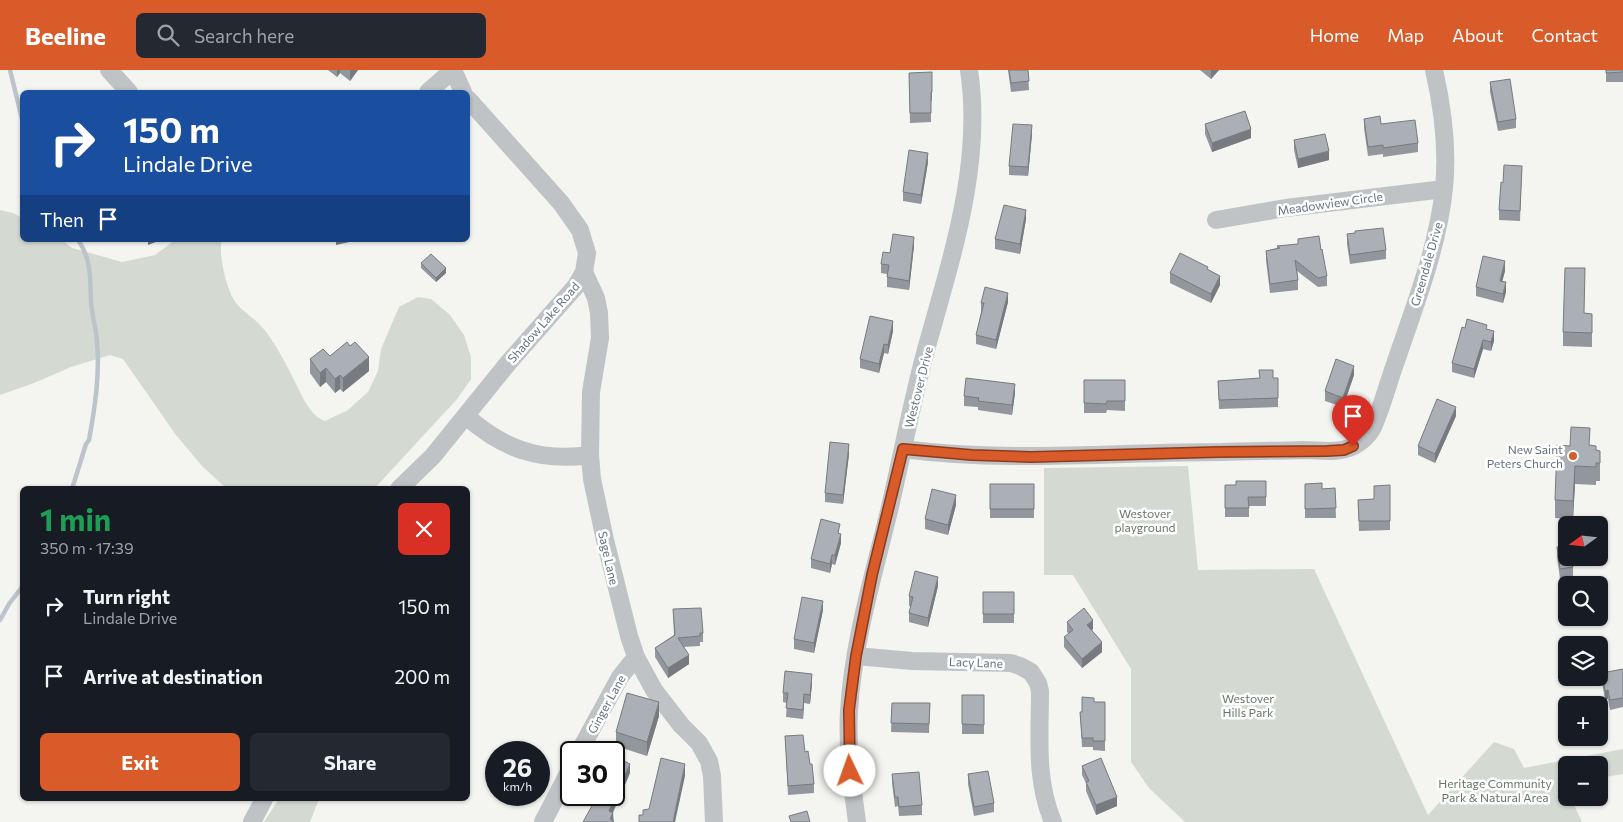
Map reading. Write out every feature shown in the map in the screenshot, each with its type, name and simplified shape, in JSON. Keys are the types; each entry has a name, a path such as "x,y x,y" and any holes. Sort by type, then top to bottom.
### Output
{"street":[{"path":"109,70 126,90"},
{"path":"430,90 453,70 462,90"},
{"name":"Westover Drive","path":"857,822 848,729 856,656 872,575 924,360 951,258 971,159 974,116 970,70"},
{"name":"Greendale Drive","path":"903,449 972,455 1031,457 1327,451 1344,450 1365,438 1372,428 1383,398 1430,256 1439,221 1444,188 1445,141 1434,70"},
{"name":"Shadow Lake Road","path":"402,486 433,456 509,362 576,286 584,272 587,253 580,230 561,203 470,101"},
{"name":"Meadowview Circle","path":"1216,220 1286,208 1444,188"},
{"name":"Sage Lane","path":"584,272 596,298 600,323 600,338 591,392 590,455 592,479 605,540 628,636 636,657 654,690 681,725 699,743 709,762 712,776 714,822"},
{"path":"466,416 501,442 525,452 560,458 590,455"},
{"name":"Lacy Lane","path":"856,656 912,661 1012,663 1027,669 1037,681 1040,691 1040,770 1044,795 1053,822"},
{"name":"Ginger Lane","path":"585,741 620,677 636,657"},
{"path":"544,822 560,790"},
{"path":"252,822 263,801"}],"green space":[{"path":"0,210 20,217 20,242 64,242 72,248 122,262 155,255 172,242 222,242 221,253 224,270 228,287 234,300 265,331 281,354 313,413 325,421 348,410 368,392 378,371 381,349 399,307 418,297 431,299 450,315 464,335 471,357 471,379 458,398 377,486 224,486 202,466 176,435 123,359 110,355 71,367 0,395"},
{"name":"Westover Hills Park","path":"1188,466 1198,570 1314,569 1428,815 1494,742 1514,749 1524,768 1558,761 1558,806 1575,806 1582,822 1185,822 1149,788 1131,762 1131,669 1073,575 1044,575 1044,468"},
{"name":"Westover Hills Park","path":"1623,749 1623,774 1608,776 1608,756 1587,756"},
{"path":"278,801 318,801 310,822 264,822"}],"building":[{"path":"1009,70 1028,70 1029,81 1011,83"},
{"path":"1606,70 1623,70 1623,72 1606,73"},
{"path":"932,72 931,113 910,113 909,73"},
{"path":"1510,79 1516,119 1498,122 1490,82"},
{"path":"1245,111 1251,129 1212,143 1205,124"},
{"path":"1380,116 1381,124 1415,120 1418,143 1383,148 1383,145 1368,147 1364,119"},
{"path":"1013,124 1032,125 1028,167 1009,166"},
{"path":"1325,134 1329,151 1298,159 1294,140"},
{"path":"909,150 928,153 921,195 903,192"},
{"path":"1504,165 1522,166 1520,211 1499,210"},
{"path":"1004,205 1026,210 1020,244 995,239"},
{"path":"1383,228 1386,250 1350,255 1347,234 1355,233 1355,231"},
{"path":"893,234 914,237 909,281 887,277 889,265 881,264 883,252 890,253"},
{"path":"1319,236 1327,276 1318,278 1295,260 1298,280 1270,284 1266,251 1280,248 1277,246 1298,244 1298,239"},
{"path":"1180,253 1208,267 1207,269 1220,276 1211,294 1170,273"},
{"path":"431,254 446,268 436,278 421,263"},
{"path":"1483,256 1505,261 1500,281 1506,282 1503,294 1476,287"},
{"path":"1565,268 1585,268 1584,313 1592,314 1592,333 1563,332"},
{"path":"985,287 1008,293 996,340 976,335 984,303 981,303"},
{"path":"870,316 893,321 888,345 884,344 879,364 860,359"},
{"path":"1467,319 1487,325 1486,329 1494,331 1491,342 1483,340 1474,369 1452,363 1462,327 1465,328"},
{"path":"347,342 350,346 355,342 369,357 343,378 340,375 335,379 326,368 320,373 310,359 323,349 330,356"},
{"path":"1336,359 1354,366 1343,398 1325,391"},
{"path":"1259,370 1273,370 1273,378 1278,378 1278,398 1219,400 1218,381 1260,378"},
{"path":"966,378 1015,384 1012,405 978,401 979,398 964,396"},
{"path":"1084,380 1125,380 1125,401 1107,401 1106,404 1084,403"},
{"path":"1437,399 1456,407 1435,454 1418,446"},
{"path":"1571,427 1590,428 1589,445 1596,446 1596,450 1600,451 1600,463 1596,463 1596,467 1575,466 1573,501 1555,500 1557,445 1570,446"},
{"path":"830,442 849,444 843,495 825,493"},
{"path":"1236,481 1266,481 1266,497 1248,497 1249,508 1225,508 1225,485 1236,485"},
{"path":"1322,483 1322,489 1335,488 1336,508 1305,509 1305,484"},
{"path":"990,484 1034,484 1034,509 990,509"},
{"path":"1390,485 1390,521 1359,521 1358,500 1374,499 1374,486"},
{"path":"932,489 956,495 948,525 925,519"},
{"path":"821,519 840,524 838,533 841,534 835,555 832,555 830,564 811,559"},
{"path":"1560,566 1573,566 1573,567 1560,569"},
{"path":"915,571 938,577 928,618 909,613 913,597 909,596"},
{"path":"983,592 1014,592 1014,614 983,614"},
{"path":"802,597 823,601 814,643 794,639"},
{"path":"701,608 703,633 700,633 700,636 678,638 689,655 668,668 655,648 675,635 673,609"},
{"path":"1084,608 1093,620 1087,625 1102,642 1082,659 1064,637 1073,630 1067,622"},
{"path":"1623,669 1623,698 1610,700 1608,690 1605,691 1604,686 1608,686 1608,672"},
{"path":"785,671 812,674 810,695 804,694 803,710 786,708 788,693 783,693"},
{"path":"627,693 659,702 647,742 616,732"},
{"path":"962,695 984,695 984,725 962,724"},
{"path":"1082,697 1094,698 1094,702 1105,702 1105,741 1093,741 1093,738 1082,738 1080,712 1082,712"},
{"path":"892,703 930,703 929,724 891,723"},
{"path":"803,735 805,752 808,751 810,764 812,764 814,784 788,786 785,736"},
{"path":"661,758 685,764 673,822 639,822 639,815 643,815 643,810 649,809"},
{"path":"1101,758 1117,797 1096,805 1086,782 1089,781 1082,766"},
{"path":"625,762 630,764 625,775"},
{"path":"988,771 994,803 974,807 968,774"},
{"path":"919,772 922,805 899,807 898,797 895,797 892,774"},
{"path":"592,806 611,806 609,811 613,813 610,819 613,822 583,822"},
{"path":"807,811 810,822 791,822 789,816"}],"waterway":[{"path":"10,70 20,111"},
{"path":"73,486 86,444 89,440 98,366 88,262 79,242"},
{"path":"0,620 20,590"}],"place":[{"name":"New Saint Peters Church","path":"1573,456"}],"route":[{"path":"850,771 849,710 859,635 903,449 938,453 1031,457 1327,451 1344,450 1353,446"}],"park label":[{"name":"Westover playground","path":"1145,520"},
{"name":"Heritage Community Park & Natural Area","path":"1495,790"}]}
